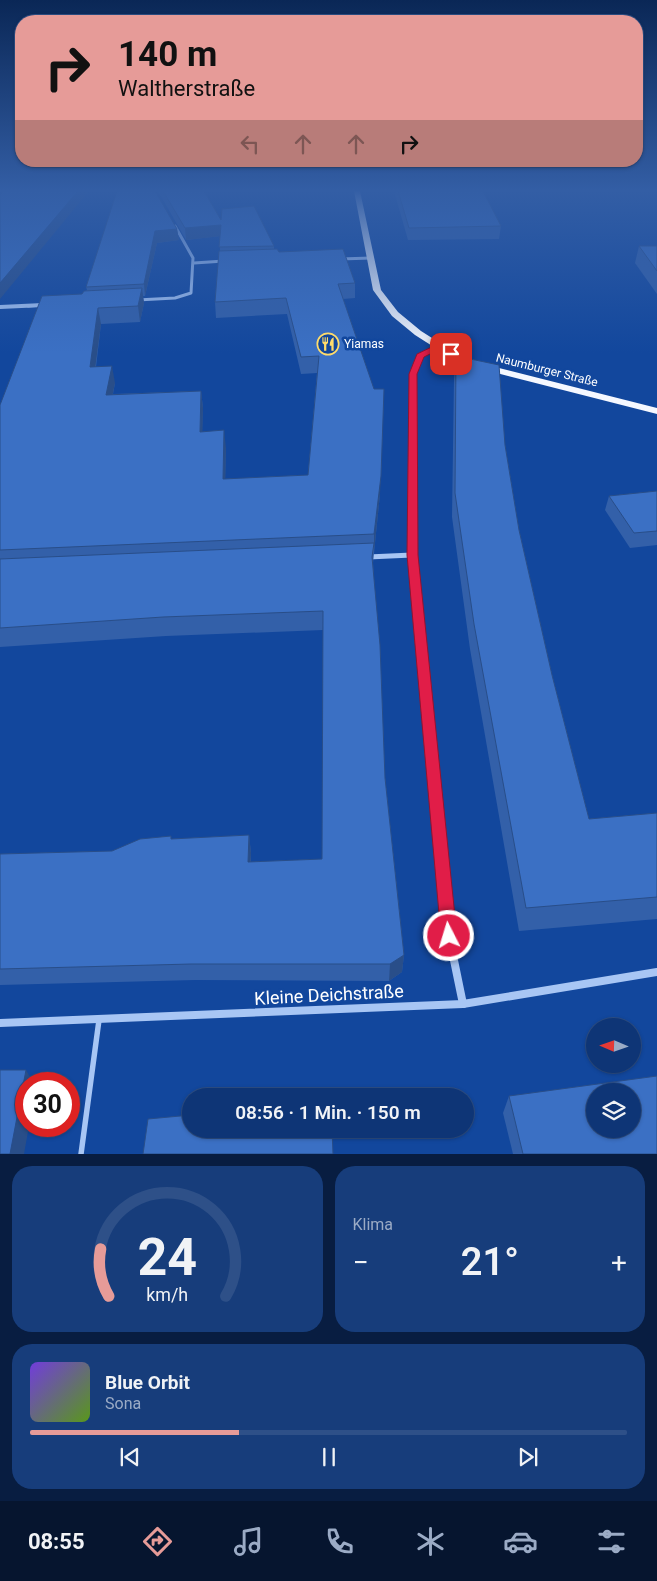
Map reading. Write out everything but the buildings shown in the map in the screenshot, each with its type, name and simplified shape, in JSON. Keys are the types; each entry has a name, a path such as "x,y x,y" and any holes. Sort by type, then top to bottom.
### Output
{"main road":[{"name":"Naumburger Straße","path":"368,245 377,290 385,303 395,314 438,347 451,354 512,375 657,411"}],"street":[{"path":"136,300 174,298 191,293 194,263 185,245"},
{"path":"338,259 371,258"},
{"path":"194,263 228,261"},
{"path":"0,308 48,305"},
{"path":"438,347 420,356 413,374 412,555 449,936 463,1004"},
{"path":"363,557 412,555"},
{"name":"Kleine Deichstraße","path":"0,1024 463,1004 657,972"}],"lane":[{"path":"81,1154 99,1020"}],"place":[{"name":"Yiamas","path":"328,344"}],"route":[{"path":"449,936 412,555 412,536 413,374 420,356 438,347 451,354"}]}
